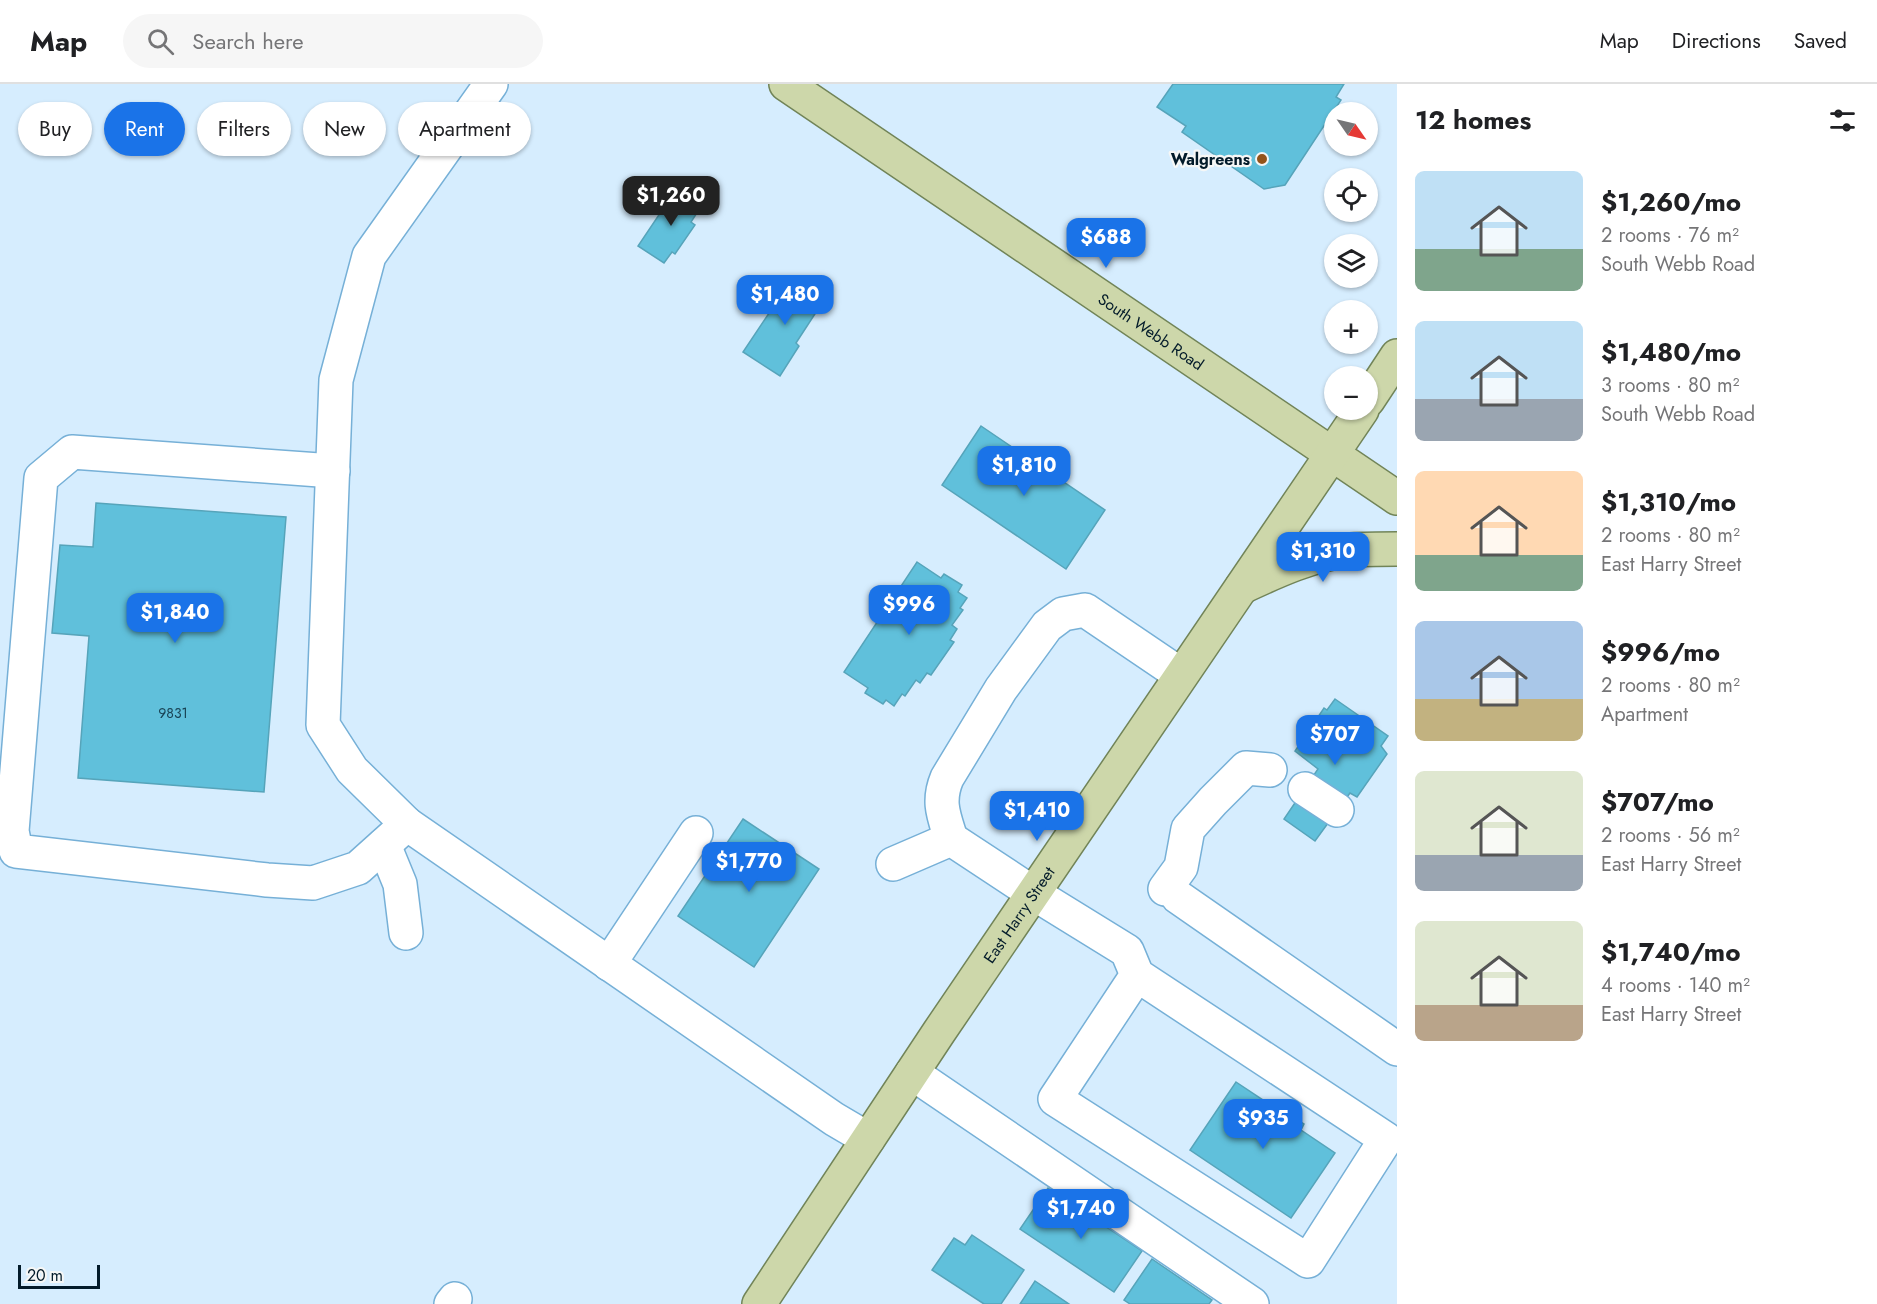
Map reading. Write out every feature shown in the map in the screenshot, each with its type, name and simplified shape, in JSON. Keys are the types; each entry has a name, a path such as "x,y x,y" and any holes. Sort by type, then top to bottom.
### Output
{"main road":[{"name":"South Webb Road","path":"786,84 1397,498"},
{"path":"1378,385 1397,356"},
{"name":"East Harry Street","path":"759,1304 1033,893 1355,420"},
{"path":"1242,587 1291,565 1320,557 1349,550 1397,549"}],"lane":[{"path":"491,84 369,256 336,380 323,724 395,835 609,964 834,1119 868,1139"},
{"path":"333,471 72,452 41,478 12,831 16,851 256,879 313,883 358,868 395,835"},
{"path":"1137,975 1055,1099 1308,1261 1386,1139 1137,975 1128,951 951,839 941,804 943,787 947,778 1001,689 1047,626 1063,614 1085,610 1181,675"},
{"path":"1270,770 1246,768 1188,829 1181,867 1171,893 1397,1049"},
{"path":"1305,789 1338,810"},
{"path":"609,964 696,833"},
{"path":"395,835 406,933"},
{"path":"892,864 951,839"},
{"path":"912,1073 1252,1304"}],"building":[{"name":"Walgreens","path":"1173,84 1344,84 1336,97 1341,100 1340,102 1324,102 1324,126 1285,185 1264,189 1182,132 1186,126 1157,107"},
{"path":"677,188 702,205 691,222 695,225 675,254 672,252 664,263 638,246"},
{"path":"794,276 826,297 796,343 799,346 780,376 743,352"},
{"path":"981,426 1105,510 1066,569 942,485"},
{"path":"96,503 286,517 264,792 78,778 89,636 52,633 60,545 93,547"},
{"path":"917,562 941,578 944,574 962,585 958,592 967,598 960,608 963,610 952,625 957,629 950,640 954,642 931,675 927,673 920,683 916,680 905,696 902,694 894,706 886,700 883,704 865,693 868,688 844,672"},
{"path":"1335,699 1388,736 1381,746 1387,754 1357,797 1350,793 1315,841 1284,819 1318,769 1295,751 1324,708 1327,710"},
{"path":"743,819 819,869 754,967 678,916"},
{"path":"1236,1082 1304,1124 1301,1130 1335,1153 1291,1218 1190,1150"},
{"path":"1048,1188 1142,1251 1114,1292 1020,1229"},
{"path":"972,1235 1024,1270 1001,1304 984,1304 932,1270 954,1238 965,1245"},
{"path":"1152,1259 1212,1300 1209,1304 1130,1304 1124,1300"},
{"path":"1035,1281 1069,1304 1020,1304"}],"place":[{"name":"Walgreens","path":"1262,159"}]}
